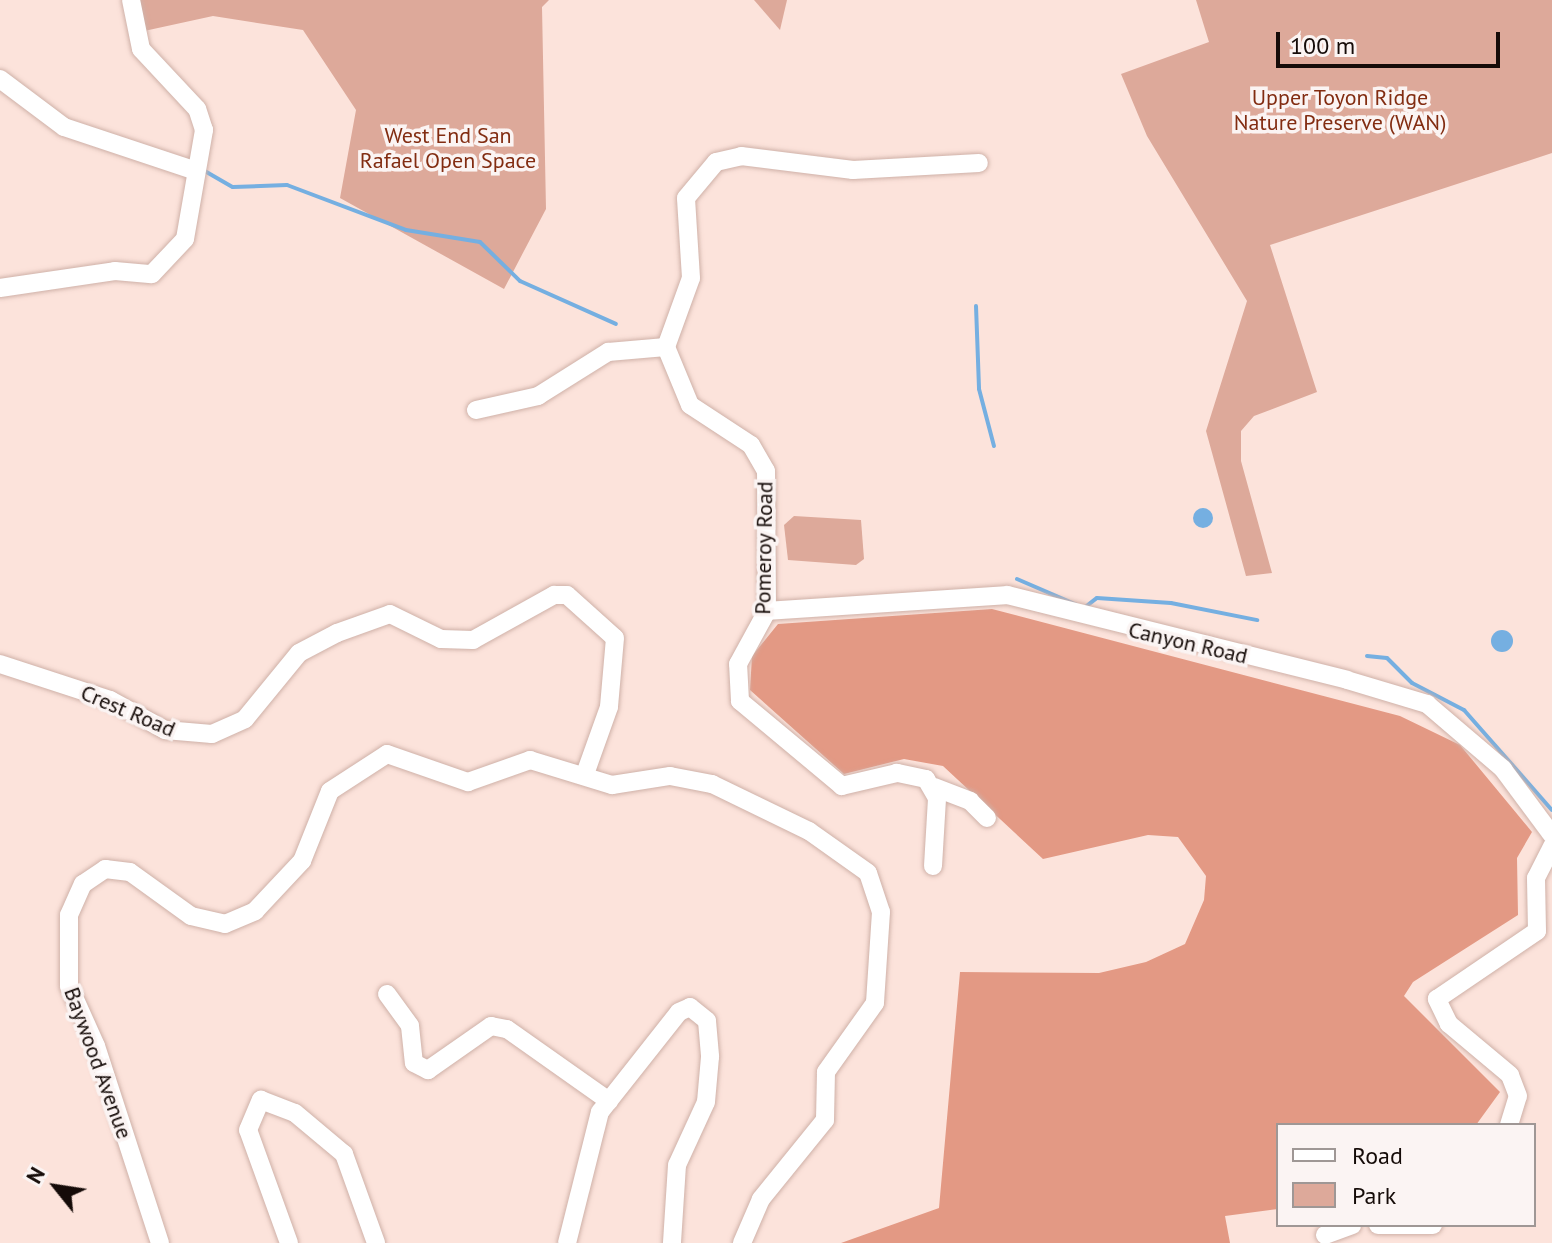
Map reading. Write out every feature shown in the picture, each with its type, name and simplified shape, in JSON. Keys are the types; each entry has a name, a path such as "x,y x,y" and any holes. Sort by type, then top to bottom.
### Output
{"street":[{"path":"0,288 115,271 152,274 167,265 185,239 201,118 141,49 131,0"},
{"path":"0,79 64,127 196,171"},
{"path":"476,410 538,396 608,352 666,347 691,278 686,198 716,162 741,156 853,170 979,163"},
{"name":"Pomeroy Road","path":"666,347 690,405 751,445 766,471 767,611 738,664 745,707 842,786 913,773 934,787 970,801 987,818"},
{"name":"Crest Road","path":"0,664 110,700 165,730 212,734 245,719 299,653 337,633 390,614 441,639 473,640 554,595 567,595 615,638 609,707 585,774"},
{"name":"Canyon Road","path":"767,611 1007,595 1347,680 1427,704 1503,769 1552,835"},
{"name":"Baywood Avenue","path":"160,1243 96,1046 69,986 69,915 83,884 105,869 130,872 191,916 225,924 279,892 315,840 330,791 387,754 468,782 530,760 585,774 612,785 670,776 712,784 855,859 876,888 875,1003 826,1072 825,1120 761,1199 742,1243"},
{"path":"933,866 934,787"},
{"path":"1510,1123 1518,1096 1510,1075 1449,1024 1437,999 1537,931 1538,867 1552,846"},
{"path":"387,994 410,1026 414,1063 428,1070 491,1026 507,1029 609,1101"},
{"path":"567,1243 609,1101 679,1012 699,1011 710,1057 706,1102 677,1165 672,1243"},
{"path":"289,1243 248,1130 261,1100 295,1113 344,1154 376,1243"},
{"path":"1325,1235 1347,1227"}],"green space":[{"name":"West End San Rafael Open Space","path":"132,0 549,0 542,7 546,209 504,289 340,198 356,110 303,30 213,16 135,33"},
{"path":"754,0 787,0 780,30"},
{"name":"Upper Toyon Ridge Nature Preserve (WAN)","path":"1196,0 1552,0 1552,153 1270,245 1317,392 1254,416 1241,431 1241,461 1272,573 1246,576 1206,431 1247,301 1147,136 1121,74 1209,42"},
{"path":"794,516 861,520 864,559 856,565 788,560 784,525"}],"shaded area":[{"path":"992,609 1400,716 1460,745 1532,832 1517,858 1518,915 1413,982 1404,996 1500,1092 1477,1123 1276,1123 1276,1209 1225,1216 1230,1243 841,1243 939,1208 960,972 1099,973 1146,962 1185,944 1204,900 1206,876 1178,837 1148,835 1043,859 943,766 904,759 844,774 750,690 752,656 778,624"}],"water":[{"path":"1203,508 1210,511 1213,518 1210,525 1203,528 1196,525 1193,518 1196,511"},
{"path":"1502,630 1510,633 1513,641 1510,649 1502,652 1494,649 1491,641 1494,633"}],"waterway":[{"path":"203,170 233,187 287,185 406,230 480,242 520,281 616,324"},
{"path":"976,306 979,389 994,446"},
{"path":"1017,579 1077,605"},
{"path":"1084,608 1097,598 1171,603 1257,620"},
{"path":"1367,656 1387,658 1412,683 1464,710 1552,810"}]}
